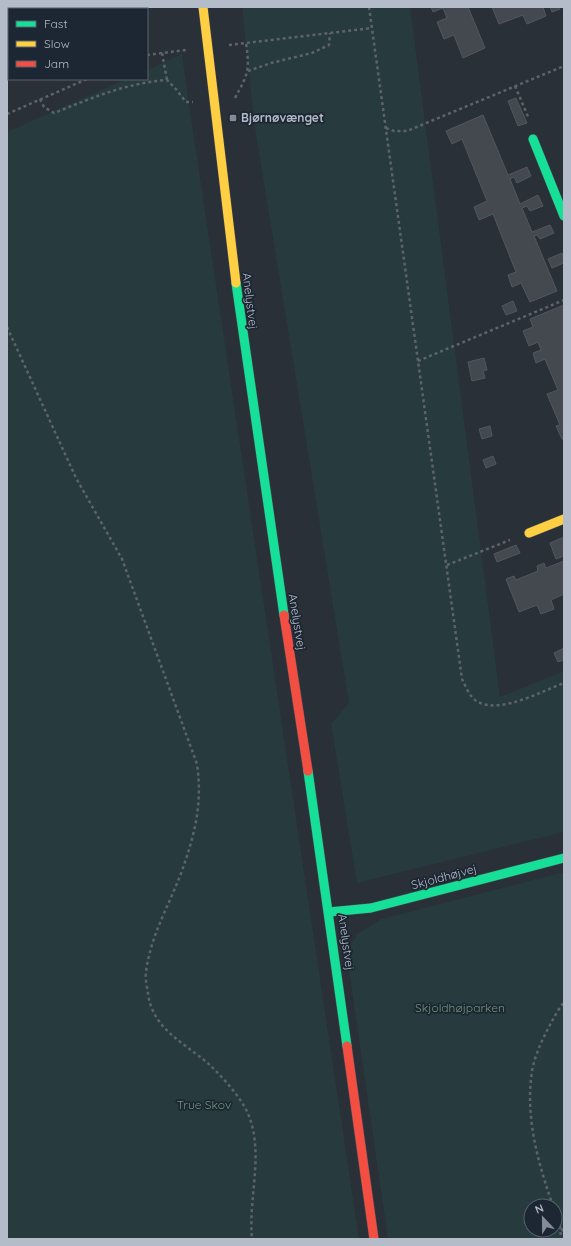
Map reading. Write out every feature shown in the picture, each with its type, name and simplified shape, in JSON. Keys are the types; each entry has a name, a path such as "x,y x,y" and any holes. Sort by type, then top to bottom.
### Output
{"street":[{"name":"Anelystvej","path":"203,7 240,319 329,912 374,1239"},
{"path":"532,139 564,216"},
{"path":"529,533 564,519"},
{"name":"Skjoldhøjvej","path":"329,912 371,908 564,858"}],"path":[{"path":"369,7 462,679 471,696 478,702 498,706 508,705 564,683"},
{"path":"228,45 372,28"},
{"path":"248,71 271,63 312,53 329,45 330,33"},
{"path":"162,53 167,80 176,88 186,102 214,104 233,103 248,71 249,63 246,43"},
{"path":"148,55 186,50"},
{"path":"386,128 394,131 407,131 564,66"},
{"path":"7,114 85,80"},
{"path":"40,99 44,108 54,113 116,89 146,81 167,80"},
{"path":"515,86 536,137 532,139"},
{"path":"418,361 564,300"},
{"path":"7,327 76,478 122,559 197,764 200,782 199,806 194,830 180,875 154,938 146,973 148,996 154,1015 165,1031 211,1066 236,1094 249,1116 255,1138 255,1162 250,1222 252,1239"},
{"path":"447,565 529,533"},
{"path":"550,1198 544,1181 534,1141 531,1099 532,1070 542,1040 564,1002"}],"green space":[{"path":"242,7 410,7 500,697 564,671 564,832 357,883 331,724 349,703 255,128"},
{"name":"True Skov","path":"182,54 359,1239 7,1239 7,132 124,80 148,80 148,70"},
{"name":"Skjoldhøjparken","path":"564,872 564,1239 388,1239 347,955 356,935 382,919"}],"building":[{"path":"431,7 468,7 485,48 463,58 454,35 444,39 437,22 447,18 443,8 433,12"},
{"path":"492,7 543,7 546,16 527,24 523,15 499,24"},
{"path":"550,7 559,7 560,9 552,12"},
{"path":"516,98 527,123 518,126 508,101"},
{"path":"483,115 508,175 527,167 531,176 517,183 514,177 510,179 520,204 538,195 543,206 530,211 527,206 522,208 532,232 550,225 554,233 540,239 537,235 534,236 557,291 530,302 521,283 512,287 508,275 516,272 493,214 479,220 474,207 487,201 462,139 452,144 446,131"},
{"path":"562,253 564,263 552,268 548,259"},
{"path":"513,301 517,311 506,315 502,306"},
{"path":"564,305 564,439 562,439 556,426 560,425 547,394 558,390 545,359 536,363 533,353 541,350 538,342 529,346 523,331 533,327 530,319"},
{"path":"484,358 487,370 483,371 485,378 472,381 468,362"},
{"path":"490,426 492,436 482,439 479,429"},
{"path":"493,456 496,464 486,468 483,460"},
{"path":"564,537 564,556 556,559 550,543"},
{"path":"516,545 520,553 497,562 494,554"},
{"path":"564,561 564,594 551,600 554,609 541,614 537,605 519,612 506,579 514,576 516,580 538,571 537,566 544,563 546,568"},
{"path":"564,648 564,660 558,662 554,653"}],"traffic: fast":[{"path":"533,139 564,216"},
{"path":"236,283 284,615"},
{"path":"308,771 347,1046"},
{"path":"329,912 371,908 564,858"}],"traffic: slow":[{"path":"203,7 236,283"},
{"path":"529,533 564,519"}],"traffic: jam":[{"path":"284,615 308,771"},
{"path":"347,1046 374,1239"}],"place":[{"name":"Bjørnøvænget","path":"233,118"}]}
